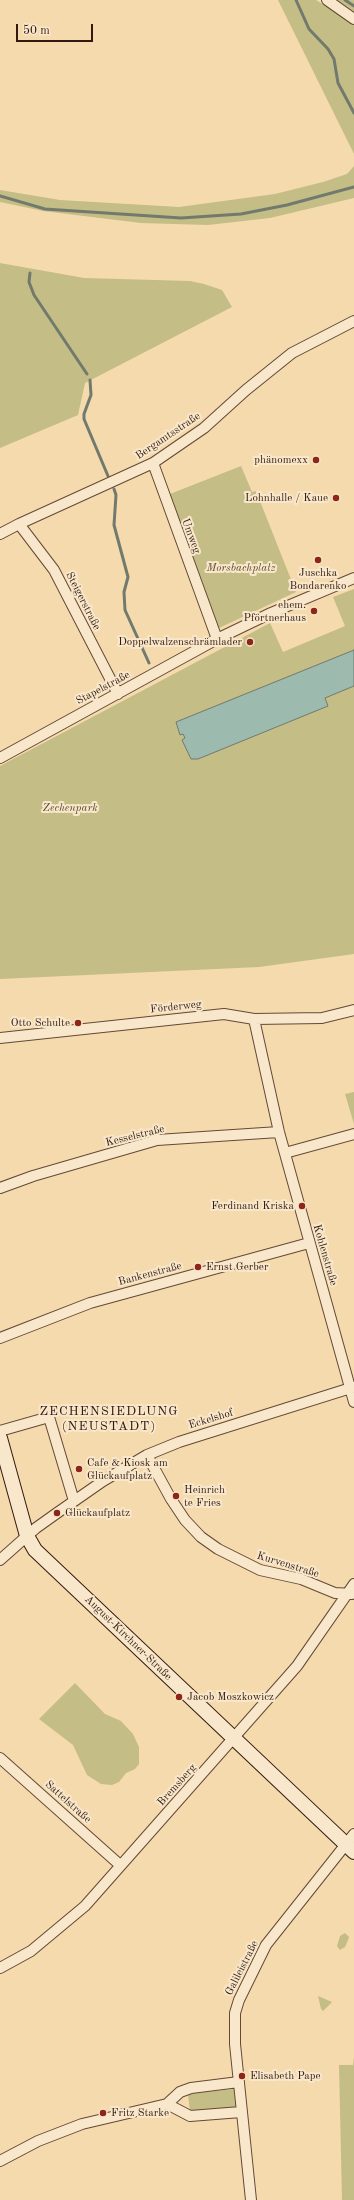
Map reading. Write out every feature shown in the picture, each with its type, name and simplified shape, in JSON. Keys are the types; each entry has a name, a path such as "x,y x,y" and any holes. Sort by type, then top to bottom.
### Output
{"street":[{"path":"327,0 354,19"},
{"name":"Bergamtsstraße","path":"0,534 153,463 204,428 246,390 292,353 354,320"},
{"name":"Umweg","path":"153,463 217,639"},
{"name":"Steigerstraße","path":"19,524 54,570 118,694"},
{"name":"Stapelstraße","path":"0,758 217,639 271,613 354,578"},
{"name":"Förderweg","path":"0,1038 224,1014 254,1019 322,1018 354,1010"},
{"name":"Kohlenstraße","path":"254,1019 285,1153 309,1243 352,1387 354,1402"},
{"name":"Kesselstraße","path":"0,1188 33,1176 157,1140 280,1132"},
{"path":"285,1153 354,1134"},
{"name":"Bankenstraße","path":"0,1338 90,1303 309,1243"},
{"name":"Eckelshof","path":"0,1560 27,1536 103,1480 147,1455 179,1442 352,1387"},
{"path":"0,1431 49,1417 74,1501"},
{"name":"August-Kirchner-Straße","path":"0,1438 27,1536 35,1550 234,1739 351,1844"},
{"name":"Kurvenstraße","path":"147,1455 185,1520 201,1537 218,1549 260,1570 301,1579 335,1593 351,1594"},
{"path":"351,1594 354,1584"},
{"name":"Bremsberg","path":"0,1968 32,1951 66,1925 85,1906 297,1666 351,1594"},
{"name":"Sattelstraße","path":"0,1758 120,1865"},
{"name":"Galileistraße","path":"251,2200 238,2082 234,2026 238,2000 266,1945 351,1844"},
{"path":"0,2161 38,2141 82,2124 167,2104 185,2090 238,2082"},
{"path":"167,2104 190,2116 241,2112"}],"green space":[{"path":"278,0 316,0 354,24 354,154"},
{"path":"335,0 354,0 354,12 348,8"},
{"path":"354,166 354,198 270,218 208,225 141,223 43,211 0,202 0,190 60,200 179,207 275,194 323,182 347,174"},
{"path":"0,263 84,278 190,281 222,290 232,307 85,383 78,415 0,448"},
{"name":"Morsbachplatz","path":"241,466 252,492 256,491 296,592 219,628 170,494"},
{"name":"Zechenpark","path":"354,589 354,954 259,967 0,979 0,766 270,623 283,652 345,626 333,597"},
{"path":"354,1092 354,1124 345,1094"},
{"path":"75,1683 105,1714 121,1721 133,1734 139,1747 139,1764 135,1769 126,1773 119,1782 112,1785 101,1784 87,1775 73,1745 39,1719"},
{"path":"345,1933 349,1937 345,1947 340,1950 337,1946 340,1936"},
{"path":"318,1996 332,2002 323,2011 321,2009"},
{"path":"354,2057 354,2200 342,2200 339,2065 353,2065"},
{"path":"234,2089 236,2107 190,2112 188,2094"}],"shaded area":[{"path":"354,650 354,686 325,698 328,706 198,759 191,759 182,740 185,738 183,734 180,735 176,722"}],"waterway":[{"path":"296,0 309,29 328,49 334,59 338,83 354,113"},
{"path":"345,0 354,6"},
{"path":"0,196 45,209 181,218 241,214 287,205 354,187"},
{"path":"30,273 29,282 34,295 87,374"},
{"path":"90,380 91,395 84,414 84,419 108,476"},
{"path":"114,489 116,495 114,525 128,577 124,592 125,610 149,663"}],"place":[{"name":"phänomexx","path":"316,460"},
{"name":"Lohnhalle / Kaue","path":"336,498"},
{"name":"Juschka Bondarenko","path":"318,560"},
{"name":"ehem. Pförtnerhaus","path":"314,611"},
{"name":"Doppelwalzenschrämlader","path":"250,642"},
{"name":"Otto Schulte","path":"78,1023"},
{"name":"Ferdinand Kriska","path":"302,1206"},
{"name":"Ernst Gerber","path":"198,1267"},
{"name":"Cafe & Kiosk am Glückaufplatz","path":"79,1469"},
{"name":"Heinrich te Fries","path":"176,1496"},
{"name":"Glückaufplatz","path":"57,1513"},
{"name":"Jacob Moszkowicz","path":"179,1697"},
{"name":"Elisabeth Pape","path":"242,2076"},
{"name":"Fritz Starke","path":"103,2113"}],"district":[{"name":"ZECHENSIEDLUNG (NEUSTADT)","path":"109,1420"}]}
